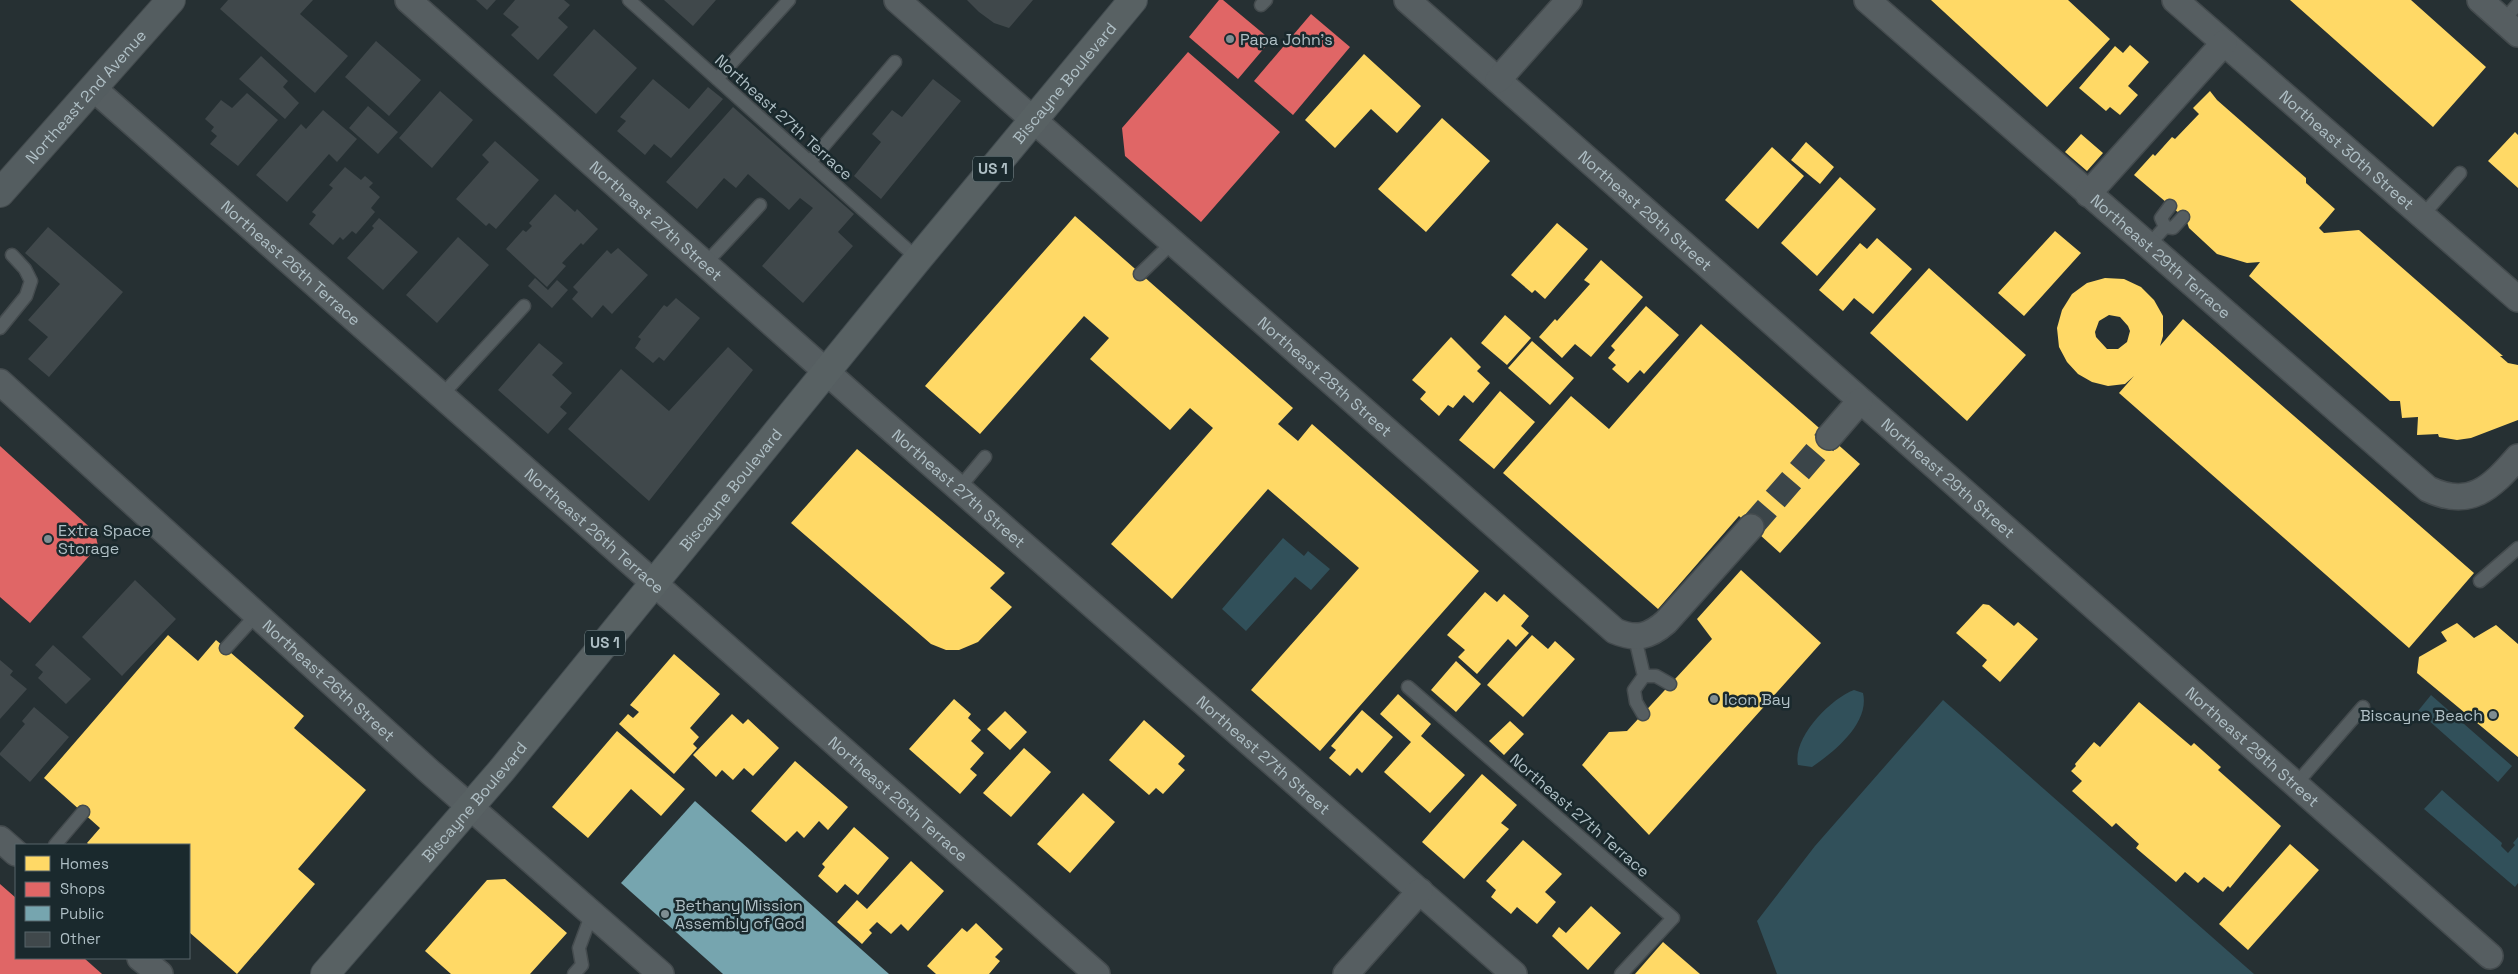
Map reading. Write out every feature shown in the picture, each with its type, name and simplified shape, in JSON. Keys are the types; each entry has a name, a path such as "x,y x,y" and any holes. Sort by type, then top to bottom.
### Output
{"main road":[{"name":"Northeast 2nd Avenue","path":"0,192 171,0"},
{"name":"Biscayne Boulevard","path":"325,974 471,807 828,372 918,259 1035,121 1133,0"}],"street":[{"name":"Northeast 27th Street","path":"408,0 828,372 1514,974"},
{"name":"Northeast 28th Street","path":"897,0 1615,631 1635,638"},
{"name":"Northeast 29th Street","path":"1407,0 2490,956"},
{"path":"1498,80 1569,0"},
{"name":"Northeast 29th Terrace","path":"1866,0 2416,480 2440,494 2463,498 2474,495 2490,485 2518,457"},
{"name":"Northeast 30th Street","path":"2175,0 2518,299"},
{"path":"2480,0 2513,20"},
{"path":"2088,194 2224,43"},
{"name":"Northeast 26th Terrace","path":"93,88 1097,974"},
{"name":"Northeast 26th Street","path":"0,382 471,807 661,974"},
{"path":"1829,437 1860,401"},
{"path":"1635,638 1656,631 1666,622 1751,527"},
{"path":"0,839 15,852"},
{"path":"1346,974 1420,891"},
{"path":"141,959 160,974"}],"lane":[{"name":"Northeast 27th Terrace","path":"629,0 918,259"},
{"path":"717,79 789,0"},
{"path":"810,162 895,62"},
{"path":"2422,216 2460,173"},
{"path":"706,263 760,205"},
{"path":"2164,227 2161,218 2170,206"},
{"path":"2164,227 2173,228 2183,217"},
{"path":"2147,246 2164,227"},
{"path":"1140,274 1173,242"},
{"path":"0,328 26,296 31,281 25,269 12,255"},
{"path":"442,395 524,306"},
{"path":"960,487 985,456"},
{"path":"2480,581 2518,548"},
{"path":"226,648 257,614"},
{"path":"1635,638 1644,676 1634,690 1636,702 1643,714"},
{"path":"1644,676 1656,676 1670,684"},
{"name":"Northeast 27th Terrace","path":"1408,687 1673,918 1622,974"},
{"path":"2296,784 2363,707"},
{"path":"56,844 83,812"},
{"path":"574,974 582,966 579,948 592,913"}],"water":[{"path":"1283,538 1304,556 1308,551 1330,569 1311,590 1295,577 1246,631 1222,609"},
{"path":"1854,690 1863,693 1864,704 1856,726 1840,745 1812,767 1798,765 1801,743 1815,721 1834,702"},
{"path":"2431,695 2512,766 2498,782 2418,711"},
{"path":"1943,700 2254,974 1777,974 1757,921 1815,846"},
{"path":"2442,790 2502,843 2501,846 2508,853 2515,845 2513,843 2518,837 2518,883 2515,887 2424,809"}],"building: Homes":[{"path":"1931,0 2068,0 2110,39 2047,107"},
{"path":"2290,0 2411,0 2486,67 2433,127"},
{"path":"2130,45 2149,62 2128,86 2138,95 2120,115 2110,107 2106,111 2079,88 2115,46 2123,53"},
{"path":"1364,54 1421,106 1397,133 1371,109 1335,148 1305,120"},
{"path":"2210,91 2217,100 2306,178 2306,183 2335,209 2319,228 2324,233 2359,230 2503,356 2500,356 2508,363 2518,365 2518,420 2471,438 2457,440 2439,437 2438,434 2417,435 2418,417 2402,418 2400,401 2390,401 2249,276 2260,262 2247,263 2217,254 2189,228 2186,219 2134,175 2153,154 2155,156 2172,137 2175,139 2199,114 2193,108"},
{"path":"1442,118 1490,161 1426,232 1378,189"},
{"path":"2515,132 2518,135 2518,188 2488,161"},
{"path":"2081,134 2103,153 2087,171 2065,152"},
{"path":"1806,142 1834,167 1820,184 1791,160"},
{"path":"1772,147 1804,176 1758,229 1725,200"},
{"path":"1840,177 1876,209 1817,276 1781,243"},
{"path":"1075,216 1293,408 1278,424 1298,441 1312,424 1479,571 1320,751 1251,690 1359,568 1268,489 1172,599 1111,544 1213,428 1190,408 1170,430 1090,359 1109,338 1084,316 980,434 925,386"},
{"path":"1557,223 1588,249 1545,299 1535,290 1532,293 1511,275"},
{"path":"2055,231 2081,253 2024,316 1998,293"},
{"path":"1877,238 1912,269 1873,314 1854,298 1843,311 1819,290 1860,243 1867,249"},
{"path":"1601,260 1643,297 1591,357 1575,344 1562,358 1539,337 1555,319 1557,321 1590,284 1584,280"},
{"path":"1929,268 2026,355 1967,421 1870,333"},
{"path":"2105,278 2124,279 2141,287 2154,300 2163,316 2163,336 2160,346 2183,319 2474,573 2409,648 2119,393 2134,376 2125,384 2108,386 2092,382 2078,374 2067,362 2059,347 2057,328 2062,310 2072,294 2087,283","holes":["2109,315 2120,317 2130,331 2127,342 2118,349 2107,349 2096,337 2095,332 2099,321"]},
{"path":"1646,306 1679,335 1644,374 1640,370 1628,383 1612,369 1616,365 1608,358 1615,350 1611,346"},
{"path":"1505,315 1531,338 1507,365 1481,343"},
{"path":"1701,324 1860,464 1780,553 1739,516 1658,609 1503,473 1571,396 1609,429"},
{"path":"1451,337 1481,367 1477,371 1490,383 1473,403 1464,395 1453,408 1448,405 1439,416 1420,399 1426,392 1412,380"},
{"path":"1532,341 1574,378 1550,405 1508,368"},
{"path":"1500,391 1535,422 1494,469 1459,440"},
{"path":"857,449 1005,573 990,588 1012,607 978,642 959,650 946,650 931,644 791,523"},
{"name":"Icon Bay","path":"1741,570 1821,643 1649,835 1582,765 1609,732 1627,731 1712,639 1697,619"},
{"path":"1485,592 1497,602 1504,594 1529,616 1521,626 1529,633 1516,647 1508,639 1477,674 1458,657 1465,650 1447,635"},
{"path":"1983,604 1989,605 2014,626 2018,622 2038,639 2000,682 1982,666 1987,660 1956,633"},
{"name":"Biscayne Beach","path":"2457,623 2474,638 2496,625 2518,644 2518,757 2417,673 2419,657 2447,641 2441,632"},
{"path":"168,635 198,661 216,640 304,716 294,728 366,790 298,869 315,884 237,974 190,933 190,844 88,844 100,828 44,778"},
{"path":"1532,635 1548,649 1555,641 1575,659 1523,717 1487,685"},
{"path":"674,654 720,694 690,728 699,737 693,744 697,748 674,774 619,724 628,714 633,718 639,712 630,705"},
{"path":"1456,661 1481,684 1456,712 1431,690"},
{"path":"1398,694 1431,724 1421,736 1465,775 1430,813 1384,772 1411,742 1380,714"},
{"path":"954,699 971,714 968,718 981,730 971,741 984,753 970,769 977,775 960,794 909,749"},
{"path":"2139,702 2191,746 2194,743 2221,767 2218,770 2281,826 2230,888 2228,886 2223,892 2204,877 2198,883 2185,872 2176,882 2136,848 2139,844 2116,823 2112,827 2072,791 2082,781 2071,771 2076,766 2075,764 2094,742 2100,747"},
{"path":"1362,710 1393,737 1362,773 1357,768 1350,776 1329,758 1336,750 1331,746"},
{"path":"1005,711 1027,732 1010,750 987,729"},
{"path":"732,714 743,724 748,719 779,748 753,776 744,768 733,780 722,770 716,777 693,755"},
{"path":"1144,720 1185,756 1178,764 1185,770 1163,794 1156,788 1149,795 1109,760"},
{"path":"1510,721 1524,734 1504,755 1489,741"},
{"path":"617,731 685,789 661,816 631,789 588,838 552,807"},
{"path":"1024,748 1051,772 1011,817 983,793"},
{"path":"795,761 848,807 828,830 819,821 804,838 797,831 786,842 751,811"},
{"path":"1482,774 1517,805 1501,823 1509,829 1464,879 1422,842"},
{"path":"1083,793 1115,822 1070,873 1037,844"},
{"path":"854,827 889,858 858,895 845,884 837,893 818,876 825,867 822,864"},
{"path":"1523,840 1562,874 1545,892 1556,902 1537,924 1517,907 1511,914 1491,897 1496,890 1486,881"},
{"path":"2290,844 2319,870 2248,950 2219,924"},
{"path":"911,861 944,891 908,931 901,924 891,934 877,922 869,930 872,933 862,944 837,922 857,900 867,909"},
{"path":"505,879 567,933 530,974 451,974 425,951 487,880"},
{"path":"1591,906 1621,933 1588,970 1552,936 1559,927 1566,933"},
{"path":"976,923 1003,949 995,957 1000,961 989,974 936,974 927,966 962,928 967,932"},
{"path":"1663,942 1700,974 1635,974"}],"building: Shops":[{"name":"Papa John's","path":"1219,0 1223,0 1271,40 1238,79 1189,37"},
{"path":"1311,14 1350,47 1293,115 1254,81"},
{"path":"1188,52 1280,132 1201,222 1125,156 1122,128"},
{"name":"Extra Space Storage","path":"0,446 95,532 98,546 30,623 0,597"},
{"path":"0,884 15,897 15,959 85,959 102,974 0,974"}],"building: Public":[{"path":"695,801 889,974 723,974 621,883"}],"building: Other":[{"path":"228,0 313,0 300,14 348,56 315,93 220,9"},
{"path":"476,0 496,0 487,10"},
{"path":"515,0 564,0 570,5 558,18 568,27 538,60 511,35 519,27 503,14"},
{"path":"664,0 716,0 693,26"},
{"path":"967,0 1033,0 1009,28 994,23"},
{"path":"594,29 637,68 596,114 553,75"},
{"path":"376,41 421,80 389,116 345,77"},
{"path":"261,56 288,81 283,87 299,103 285,119 239,79"},
{"path":"653,79 689,109 708,87 723,99 671,158 654,144 645,155 617,131 626,121 620,117"},
{"path":"933,79 961,101 881,199 854,176 881,142 872,134 892,110 902,117"},
{"path":"440,91 473,120 432,168 399,138"},
{"path":"247,93 278,120 238,166 210,144 217,136 211,131 214,127 205,119 221,100 232,108"},
{"path":"368,106 398,132 378,154 349,128"},
{"path":"733,107 854,214 838,232 853,246 803,303 762,266 813,208 800,198 789,210 748,174 736,188 724,178 697,209 666,182"},
{"path":"323,110 357,139 337,162 329,154 287,202 256,175 301,124 306,129"},
{"path":"495,141 539,180 496,229 489,223 486,226 456,199 489,162 482,155"},
{"path":"345,167 361,180 365,176 373,183 369,187 380,197 371,208 375,212 356,234 352,231 343,240 340,237 333,245 309,224 316,215 312,212 333,188 329,185"},
{"path":"555,194 575,212 577,209 598,229 562,263 566,266 547,287 506,249 523,230 526,232 532,226 529,223"},
{"path":"379,218 418,252 383,290 347,258 374,228 372,226"},
{"path":"48,227 123,292 49,377 28,359 48,337 28,320 60,284 25,253"},
{"path":"458,237 489,265 437,323 406,295"},
{"path":"618,248 648,275 612,314 603,305 592,318 572,299 578,292 573,287 607,250 611,254"},
{"path":"535,278 548,290 557,280 568,290 552,308 528,286"},
{"path":"676,298 700,318 664,361 659,357 653,363 635,348 641,339 638,337 664,305 667,307"},
{"path":"539,343 563,363 552,375 572,393 560,407 567,413 548,434 498,390"},
{"path":"728,347 753,370 649,501 568,429 621,369 669,411"},
{"path":"135,580 176,619 122,676 82,637"},
{"path":"53,645 91,679 66,704 38,678 43,672 35,665"},
{"path":"0,660 13,671 10,675 27,689 0,719"},
{"path":"34,707 69,737 30,782 0,753 25,724 22,721"}],"tunnel":[{"path":"1751,527 1829,437"}],"place":[{"name":"Papa John's","path":"1230,39"},
{"name":"Extra Space Storage","path":"48,539"},
{"name":"Icon Bay","path":"1714,699"},
{"name":"Biscayne Beach","path":"2493,715"},
{"name":"Bethany Mission Assembly of God","path":"665,914"}]}
